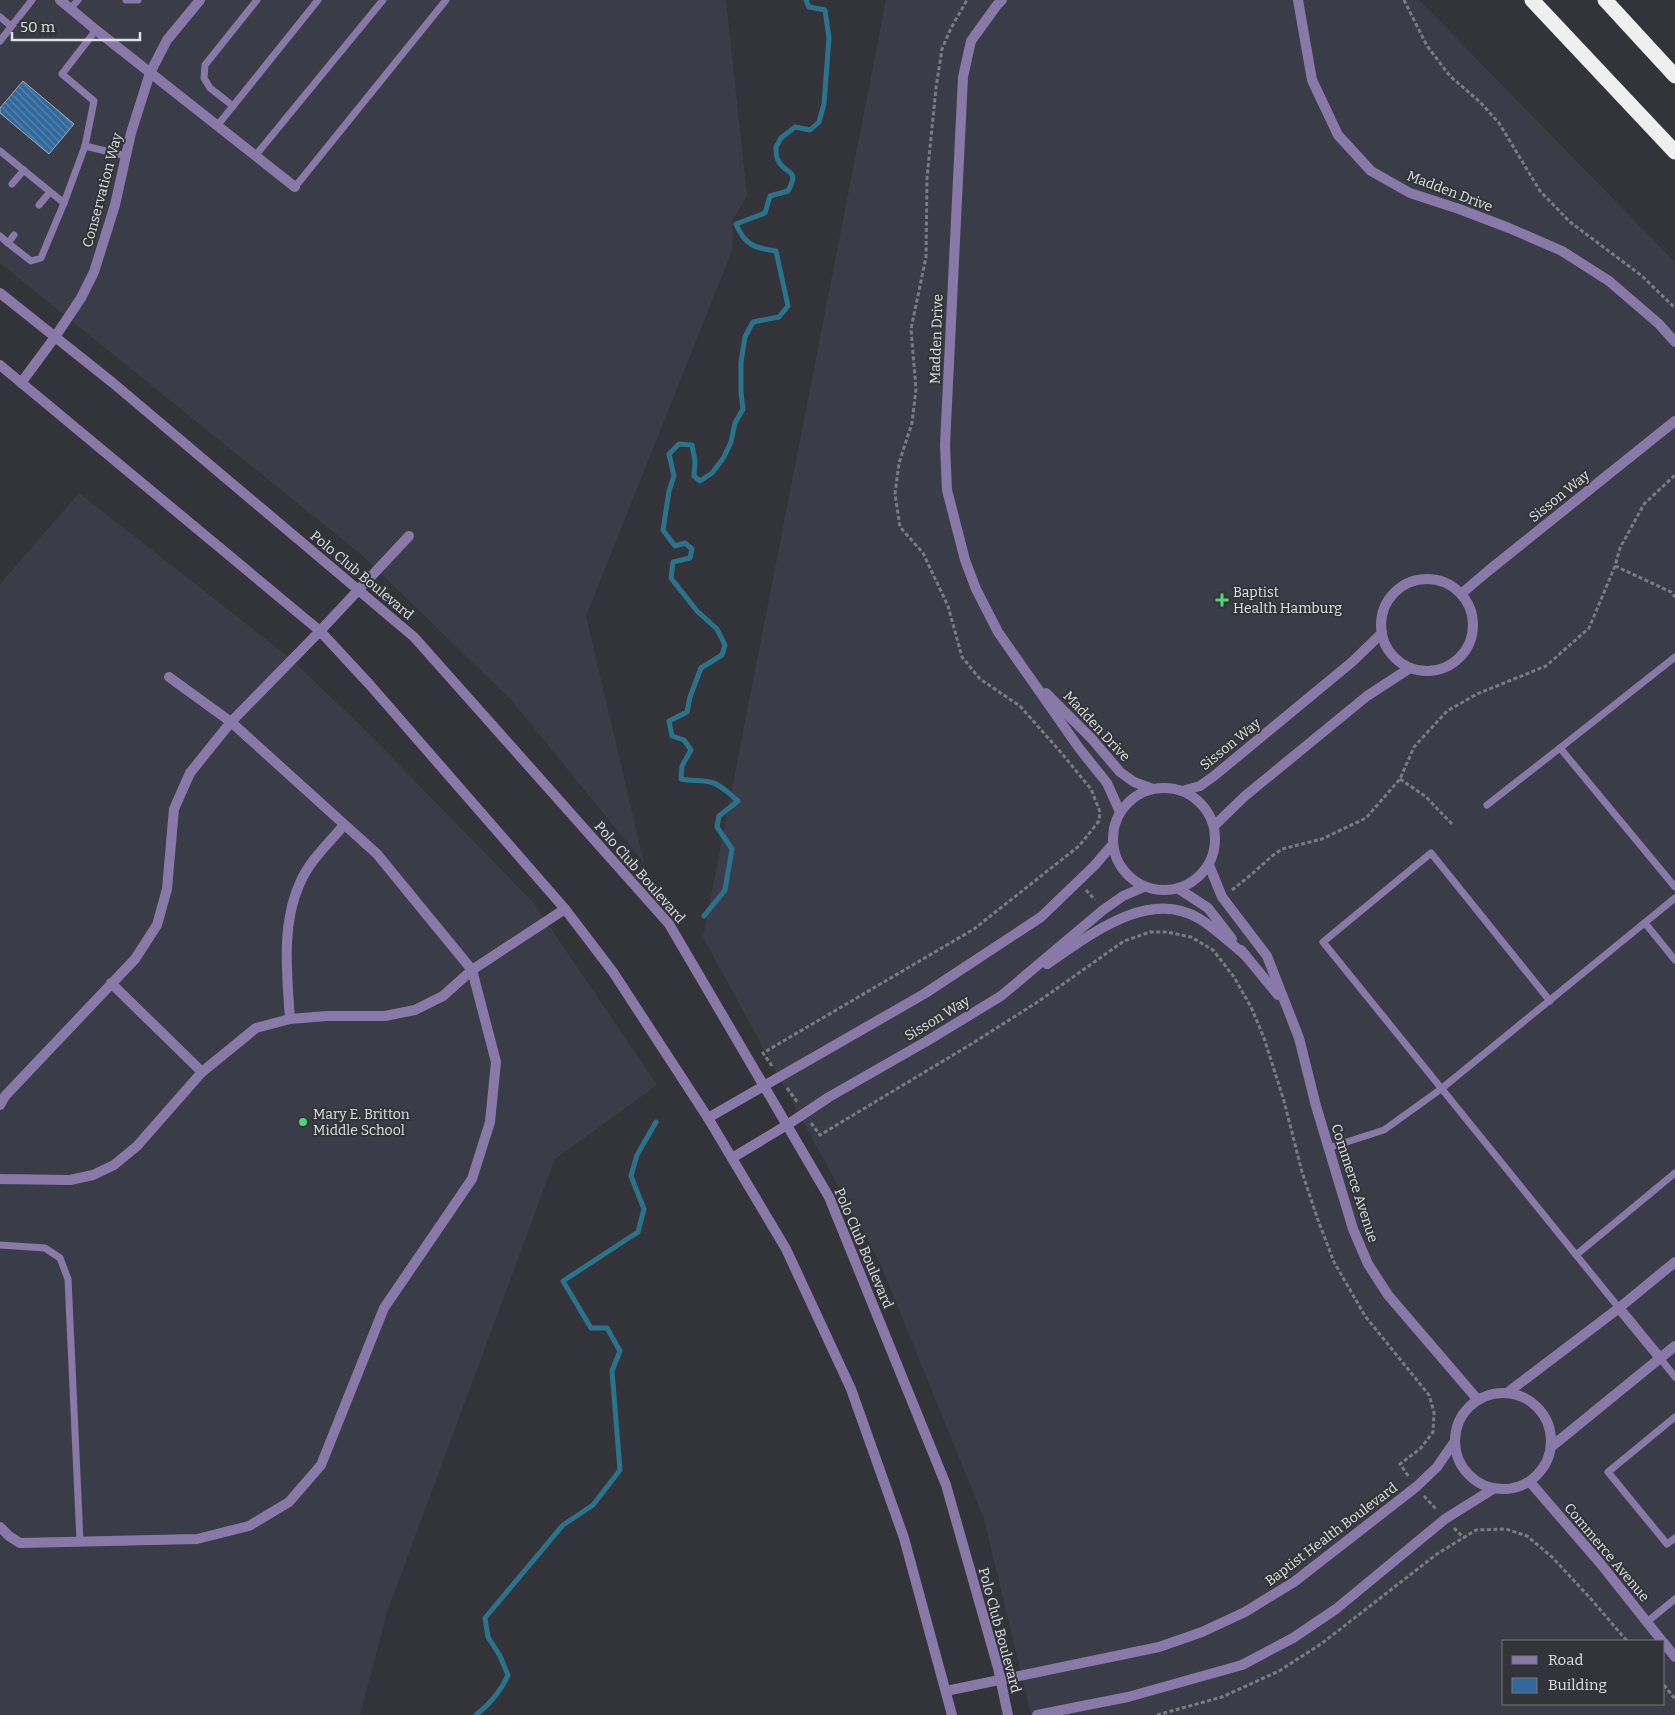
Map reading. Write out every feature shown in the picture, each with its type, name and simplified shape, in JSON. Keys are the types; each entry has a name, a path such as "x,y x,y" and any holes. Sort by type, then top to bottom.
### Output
{"highway":[{"path":"1532,0 1675,152"},
{"path":"1605,0 1675,76"}],"street":[{"path":"60,0 295,187"},
{"name":"Conservation Way","path":"21,382 55,337 94,272 114,204 131,133 150,73 167,40 200,0"},
{"name":"Madden Drive","path":"1002,0 996,5 971,42 963,77 945,445 947,490 964,560 976,589 998,632 1079,748 1107,783 1120,812"},
{"name":"Madden Drive","path":"1298,0 1312,80 1338,135 1371,171 1410,193 1509,228 1562,251 1609,281 1659,324 1675,342"},
{"name":"Polo Club Boulevard","path":"0,293 113,382 414,636 669,924 830,1197 946,1484 1000,1679 1008,1715"},
{"path":"0,366 320,631 370,684 565,909 613,972 708,1118 786,1249 852,1389 904,1538 952,1715"},
{"name":"Sisson Way","path":"1462,594 1675,421"},
{"path":"0,1105 5,1096 135,959 156,925 167,889 174,809 190,773 231,722 409,536"},
{"path":"1421,579 1436,580 1450,585 1462,594 1470,607 1474,622 1472,637 1466,651 1455,662 1441,669 1425,671 1410,668 1397,660 1387,648 1382,633 1382,618 1386,604 1395,592 1407,584 1421,579"},
{"name":"Sisson Way","path":"1182,791 1200,786 1214,776 1352,662 1382,633"},
{"path":"1214,826 1245,796 1367,696 1410,668"},
{"name":"Madden Drive","path":"1026,672 1092,739 1120,772 1134,782 1154,789"},
{"path":"0,1527 20,1543 197,1539 249,1526 289,1502 321,1465 384,1308 472,1179 490,1122 496,1062 472,970 378,854 231,722 169,677"},
{"path":"1168,788 1182,791 1193,797 1210,815 1216,839 1209,865 1191,883 1180,888 1162,890 1144,887 1132,880 1122,870 1113,844 1114,827 1120,812 1140,794 1154,789 1168,788"},
{"path":"290,1019 287,958 292,904 300,881 314,860 344,825"},
{"name":"Sisson Way","path":"708,1118 924,994 1040,917 1094,866 1113,844"},
{"name":"Commerce Avenue","path":"1209,865 1222,897 1267,956 1298,1038 1328,1148 1353,1229 1368,1264 1388,1295 1478,1400"},
{"name":"Sisson Way","path":"732,1158 805,1114 829,1097 1001,996 1103,910 1123,896 1144,887"},
{"name":"Commerce Avenue","path":"1180,888 1208,908 1283,1001"},
{"path":"1001,996 1101,929 1135,912 1154,908 1179,911 1198,918 1245,955"},
{"path":"0,1179 70,1180 94,1175 114,1165 137,1146 202,1072 256,1028 290,1019 327,1016 385,1016 415,1010 443,996 472,970 565,909"},
{"path":"112,983 202,1072"},
{"path":"1507,1393 1619,1308 1675,1262"},
{"path":"1619,1308 1660,1358"},
{"path":"1552,1447 1675,1346"},
{"path":"1507,1393 1522,1397 1535,1405 1545,1417 1551,1431 1552,1447 1548,1461 1540,1473 1530,1482 1518,1488 1506,1490 1493,1489 1480,1484 1470,1477 1462,1467 1456,1454 1454,1442 1457,1427 1463,1414 1478,1400 1495,1394 1507,1393"},
{"name":"Baptist Health Boulevard","path":"946,1691 1159,1647 1202,1632 1245,1612 1294,1582 1416,1487 1437,1467 1454,1442"},
{"name":"Commerce Avenue","path":"1530,1482 1600,1563 1661,1640"},
{"path":"1037,1715 1128,1697 1242,1665 1293,1638 1336,1609 1445,1519 1493,1489"},
{"name":"Commerce Avenue","path":"1665,1644 1675,1657"}],"lane":[{"path":"0,41 32,0"},
{"path":"71,8 78,0"},
{"path":"126,0 138,0"},
{"path":"233,106 210,88 204,78 205,65 257,0"},
{"path":"217,126 318,0"},
{"path":"255,156 383,0"},
{"path":"295,187 446,0"},
{"path":"0,17 12,26"},
{"path":"0,236 30,260 41,258 85,146 94,101 62,74 96,30"},
{"path":"85,146 126,156"},
{"path":"0,151 64,203"},
{"path":"12,184 24,170"},
{"path":"39,205 50,192"},
{"path":"8,243 14,235"},
{"path":"1487,805 1675,657"},
{"path":"1560,748 1675,887"},
{"path":"1550,1000 1430,853 1323,942 1619,1308"},
{"path":"1328,1148 1384,1130 1441,1089 1675,898"},
{"path":"1645,922 1675,960"},
{"path":"1576,1256 1675,1173"},
{"path":"0,1245 45,1248 60,1258 68,1279 80,1542"},
{"path":"1660,1358 1675,1377"},
{"path":"1675,1417 1608,1472 1667,1544 1675,1538"},
{"path":"1647,1622 1675,1599"}],"path":[{"path":"967,0 950,28 942,49 936,88 927,178 926,257 911,329 916,389 912,423 899,463 895,494 900,527 923,553 948,606 962,657 980,679 1020,706 1042,730 1091,789 1100,812 1100,822 1079,846 974,929 763,1053 820,1135 1031,1006 1124,941 1150,932 1167,932 1191,936 1213,950 1234,978 1251,1007 1264,1038 1284,1101 1302,1172 1334,1262 1365,1316 1429,1395 1434,1412 1433,1432 1421,1448 1400,1464 1416,1487 1464,1538"},
{"path":"1404,0 1427,46 1450,76 1480,102 1499,123 1540,191 1570,222 1642,276 1675,308"},
{"path":"1226,894 1282,850 1322,839 1366,818 1400,779 1414,747 1447,711 1477,694 1546,666 1589,628 1615,566 1620,548 1644,504 1675,475"},
{"path":"1615,566 1671,592 1675,597"},
{"path":"1400,779 1425,796 1452,824"},
{"path":"1084,888 1100,906"},
{"path":"1157,1715 1222,1697 1279,1671 1321,1644 1430,1559 1476,1530 1506,1529 1527,1536 1552,1557 1626,1640"},
{"path":"1665,1686 1675,1699"}],"shaded area":[{"path":"0,0 726,0 747,196 732,221 733,248 586,616 644,863 512,701 363,556 0,263"},
{"name":"Baptist Health Hamburg","path":"886,0 1419,0 1675,262 1675,1715 1031,1715 984,1519 881,1265 703,937"},
{"name":"Mary E. Britton Middle School","path":"79,493 291,659 363,728 533,902 657,1085 555,1159 387,1612 360,1715 0,1715 0,584"}],"building":[{"path":"23,81 74,124 49,154 0,113 0,108"}],"waterway":[{"path":"704,916 725,890 732,849 717,827 719,816 738,801 714,783 681,779 682,766 691,750 684,740 672,736 669,721 687,712 690,697 701,668 722,655 725,645 717,629 697,611 671,578 673,562 690,558 692,549 685,543 675,546 663,530 669,491 674,476 669,454 679,444 692,445 695,461 694,476 700,481 712,473 724,457 731,442 735,423 743,409 741,362 745,337 753,322 779,317 788,306 776,251 756,247 751,244 743,237 736,224 765,213 770,196 788,191 792,184 792,175 781,165 777,157 776,147 781,138 795,127 810,130 819,122 824,104 829,38 825,10 809,7 806,0"},
{"path":"476,1715 495,1697 508,1675 500,1656 488,1637 485,1618 563,1525 593,1505 620,1470 612,1371 620,1351 607,1328 591,1328 563,1281 638,1232 644,1209 631,1176 637,1155 656,1122"}],"place":[{"name":"Baptist Health Hamburg","path":"1222,600"},
{"name":"Mary E. Britton Middle School","path":"303,1122"}]}
